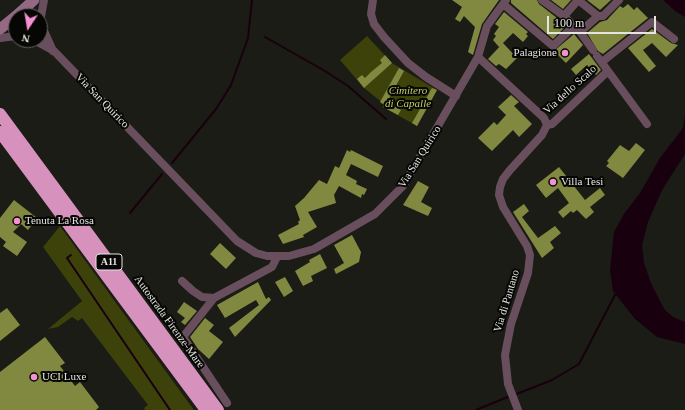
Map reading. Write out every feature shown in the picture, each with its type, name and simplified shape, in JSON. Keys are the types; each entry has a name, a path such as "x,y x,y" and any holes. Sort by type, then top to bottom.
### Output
{"highway":[{"name":"Autostrada Firenze-Mare","path":"0,114 222,406"},
{"name":"Autostrada Firenze-Mare","path":"0,132 206,410"}],"main road":[{"path":"25,8 34,0"},
{"path":"0,29 8,23"}],"street":[{"path":"373,0 371,14 374,24 384,37 408,63 426,77 456,96"},
{"name":"Via dello Scalo","path":"542,0 564,16 577,29 647,124"},
{"path":"564,16 578,0 598,16"},
{"path":"505,2 553,46 598,16 603,16 619,0"},
{"name":"Via San Quirico","path":"48,48 54,51 237,241 256,253 277,257 289,256 314,249 375,214 385,206 403,186 478,57 487,26 505,2"},
{"path":"597,56 652,22 674,39"},
{"name":"Via San Quirico","path":"48,39 54,51"},
{"path":"478,57 544,118 547,125"},
{"name":"Via dello Scalo","path":"547,125 552,124 608,71"},
{"name":"Via di Pantano","path":"518,409 508,384 505,355 506,342 528,273 530,255 527,246 503,207 499,195 503,179 542,135 547,125"},
{"path":"222,406 183,337 214,298 272,267 277,257"},
{"path":"182,281 202,297 214,298"}],"green space":[{"name":"Cimitero di Capalle","path":"367,36 392,63 437,90 417,126 383,107 384,104 364,88 340,60"},
{"path":"60,226 194,410 145,410 144,408 148,405 82,318 78,321 72,317 58,327 48,329 82,301 43,247"}],"shaded area":[{"path":"663,0 685,0 685,17 675,11"},
{"path":"685,115 685,154 662,190 648,222 642,245 644,263 651,283 665,310 673,317 685,322 685,344 657,337 635,319 613,291 610,270 614,232 624,214 640,193 660,158 683,128"}],"building":[{"path":"452,0 499,0 482,24 473,55 468,52 475,27 464,16 460,22 455,19 462,7"},
{"path":"511,0 537,0 539,4 557,18 553,23 560,29 564,24 566,26 553,39 511,3"},
{"path":"551,0 571,0 563,9"},
{"path":"587,0 611,0 600,10"},
{"path":"628,4 634,10 637,7 648,18 603,54 598,51 587,33 600,22 607,20 620,6 623,8"},
{"path":"504,12 528,32 526,34 528,36 523,42 513,33 499,47 493,40 496,36 494,34 499,27 495,24"},
{"path":"652,29 671,43 678,45 666,57 652,43 643,50 656,66 649,72 628,48"},
{"path":"574,34 583,45 566,63 554,51"},
{"path":"503,43 517,58 506,69 499,64 496,66 488,59"},
{"path":"589,54 601,70 596,75 587,65 576,75 571,69"},
{"path":"385,55 392,63 364,88 357,79 362,75 365,78 382,63 380,60"},
{"path":"399,68 404,71 387,102 401,110 398,115 383,107 384,105 380,102"},
{"path":"432,88 437,90 417,126 412,123"},
{"path":"511,95 519,102 514,106 532,124 519,137 513,130 492,151 478,138 494,122 497,125 506,115 498,107"},
{"path":"636,143 645,150 623,178 606,166 609,163 607,161 620,145 629,151"},
{"path":"347,150 350,152 351,150 383,166 378,177 351,164 346,175 357,181 356,184 367,189 364,195 362,194 361,198 339,186 334,195 336,203 308,212 317,227 303,235 304,237 283,244 278,235 299,224 298,222 300,220 295,206 319,180 327,184 335,166 339,168"},
{"path":"559,167 585,200 600,188 605,195 590,207 594,212 586,219 577,210 573,213 571,211 563,218 558,212 569,203 558,188 546,198 536,185"},
{"path":"418,181 429,187 421,202 432,208 428,216 403,205"},
{"name":"Tenuta La Rosa","path":"14,200 37,218 28,230 21,224 13,232 27,242 17,256 3,246 6,242 0,237 0,218"},
{"path":"524,204 529,211 522,217 538,238 555,226 561,233 550,242 554,248 542,258 513,212"},
{"path":"352,235 361,252 359,262 336,274 334,269 344,263 334,245"},
{"path":"220,243 236,258 226,269 210,254"},
{"path":"320,254 327,268 311,276 313,281 303,286 295,271 310,262 309,260"},
{"path":"285,277 293,291 284,297 275,282"},
{"path":"258,282 266,299 269,297 271,300 235,337 229,328 259,305 256,300 225,318 217,305"},
{"path":"184,302 197,311 185,325 181,322 185,318 177,312"},
{"path":"7,308 20,325 0,341 0,313"},
{"path":"205,318 214,325 209,331 223,342 209,359 198,349 190,337"},
{"name":"UCI Luxe","path":"45,337 65,363 60,366 75,386 80,382 99,407 96,410 0,410 0,372"}],"waterway":[{"path":"172,163 216,109 231,85 248,38 252,0"},
{"path":"265,37 325,71 348,86 386,119"},
{"path":"130,213 162,174"},
{"path":"71,255 67,258 170,410"},
{"path":"514,395 552,380 579,364 616,293"},
{"path":"476,410 510,396"}],"place":[{"name":"Palagione","path":"565,53"},
{"name":"Villa Tesi","path":"553,182"},
{"name":"Tenuta La Rosa","path":"17,221"},
{"name":"UCI Luxe","path":"34,377"}]}
